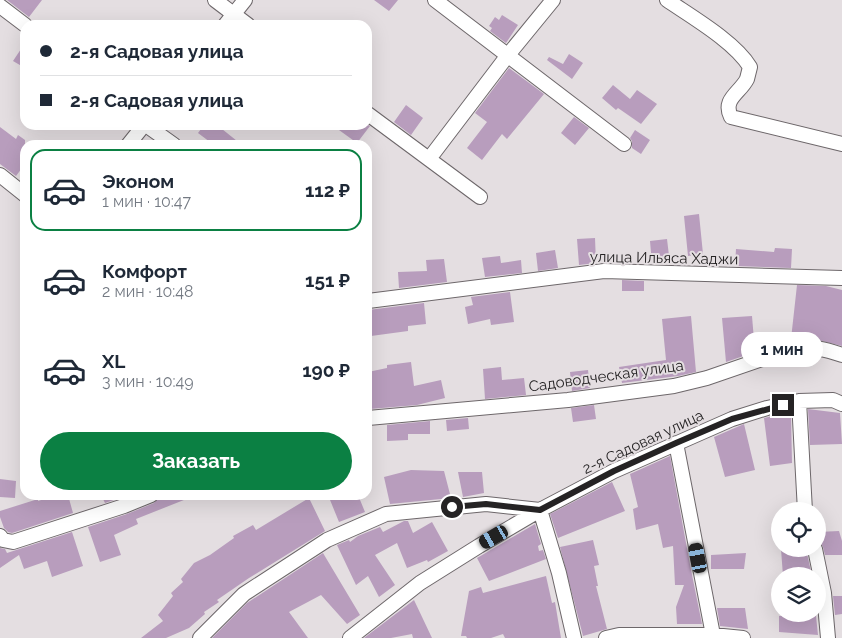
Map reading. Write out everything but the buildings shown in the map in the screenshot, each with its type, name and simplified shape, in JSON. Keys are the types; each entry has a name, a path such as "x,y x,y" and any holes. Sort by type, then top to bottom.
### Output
{"street":[{"path":"215,0 229,20 245,0"},
{"path":"435,0 624,144"},
{"path":"429,159 508,55 553,0"},
{"path":"667,0 707,27 744,57 750,67 747,78 728,104 731,117 842,144"},
{"path":"0,6 20,22"},
{"path":"372,117 480,197"},
{"path":"132,140 141,130"},
{"path":"152,130 167,140"},
{"path":"0,175 20,191"},
{"name":"улица Ильяса Хаджи","path":"372,300 604,271 842,278"},
{"name":"Садоводческая улица","path":"372,418 568,400 674,386 707,378 794,348 809,346 842,355"},
{"name":"2-я Садовая улица","path":"350,638 420,583 478,546 540,510 614,471 732,419 767,408 799,401 832,400 842,404"},
{"path":"799,401 805,502"},
{"path":"676,443 713,636"},
{"path":"0,536 3,540 13,542 139,500"},
{"path":"200,638 244,594 327,540 386,514 486,504 540,510 559,573 574,638"},
{"path":"817,557 824,593 828,638"},
{"path":"606,638 619,635 743,638"}],"route":[{"path":"452,507 486,504 540,510 614,471 676,443 732,419 783,405"}]}
